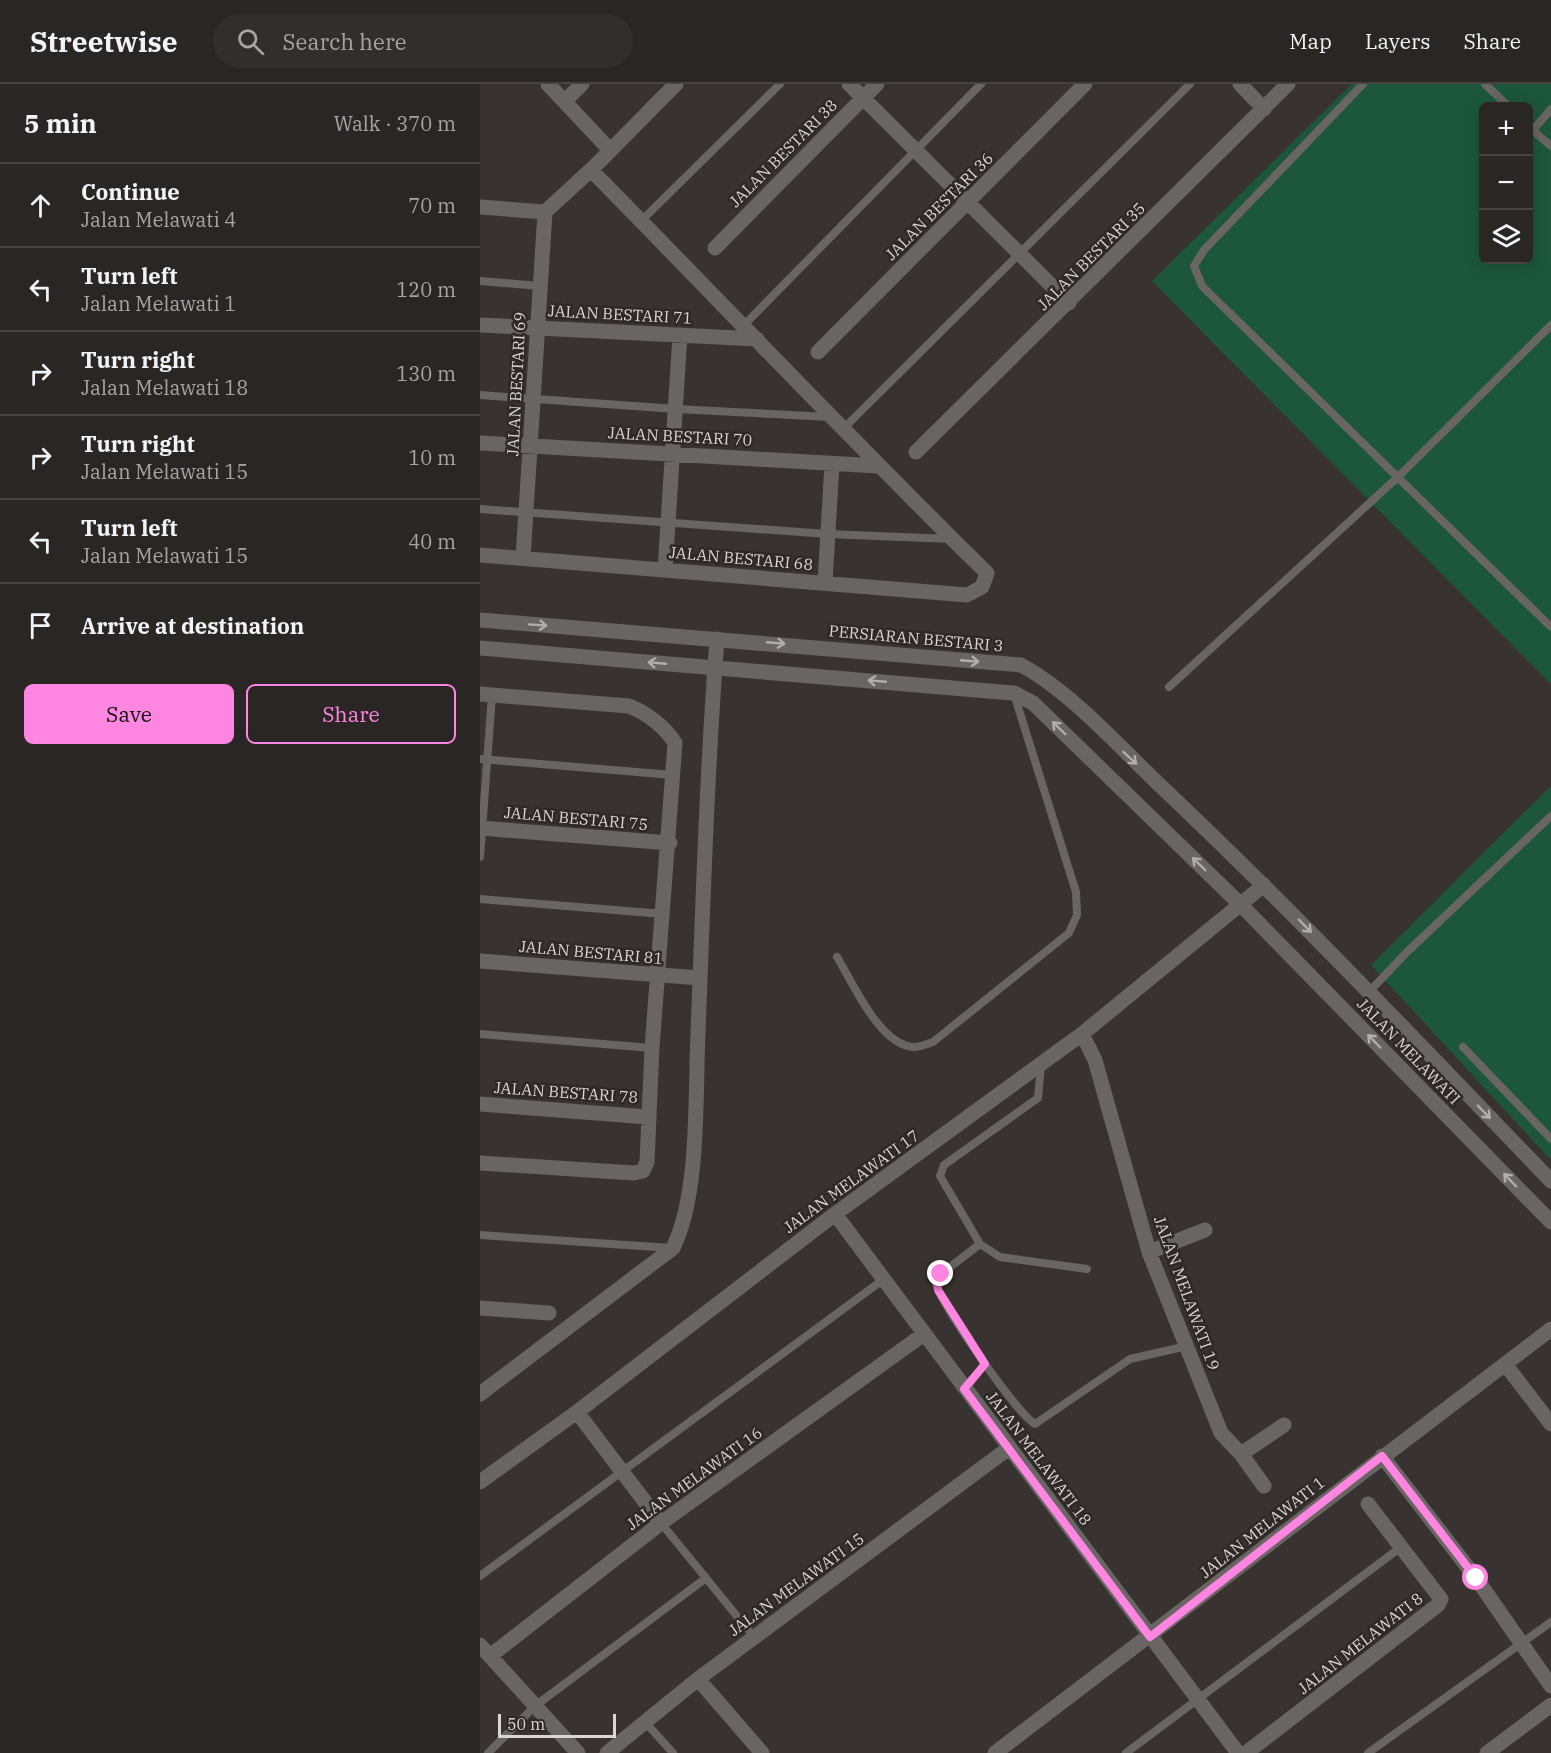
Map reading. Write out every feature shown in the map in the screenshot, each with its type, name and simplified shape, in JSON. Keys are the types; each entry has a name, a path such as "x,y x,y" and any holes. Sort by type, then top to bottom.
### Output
{"street":[{"path":"548,84 610,150"},
{"path":"565,101 582,84"},
{"path":"480,207 544,212 593,168 676,84"},
{"path":"849,84 1069,303"},
{"name":"JALAN BESTARI 38","path":"715,248 877,84"},
{"name":"JALAN BESTARI 36","path":"818,352 1084,84"},
{"path":"1240,84 1264,109"},
{"name":"JALAN BESTARI 35","path":"916,452 1288,84"},
{"path":"593,168 829,417 952,539"},
{"name":"JALAN BESTARI 69","path":"523,558 544,212"},
{"name":"JALAN BESTARI 71","path":"480,325 757,339"},
{"path":"665,570 680,335"},
{"name":"JALAN BESTARI 70","path":"480,443 878,466"},
{"path":"825,583 832,464"},
{"name":"JALAN BESTARI 68","path":"480,555 967,595 982,587 987,573 952,539"},
{"name":"PERSIARAN BESTARI 3","path":"480,620 1021,665 1039,674 1074,704 1264,885"},
{"path":"480,1394 673,1248 681,1232 692,1165 717,639"},
{"path":"480,648 1014,693 1033,703 1241,905"},
{"path":"480,1163 634,1173 643,1171 647,1162 652,1048 670,843 675,743 669,733 639,710 629,706 486,694"},
{"name":"JALAN BESTARI 75","path":"481,828 670,843"},
{"name":"JALAN MELAWATI 17","path":"480,1482 577,1412 835,1214 1082,1034 1264,885"},
{"name":"JALAN MELAWATI","path":"1264,885 1551,1181"},
{"name":"JALAN MELAWATI","path":"1241,905 1551,1222"},
{"name":"JALAN BESTARI 81","path":"480,961 700,978"},
{"name":"JALAN MELAWATI 19","path":"1082,1034 1095,1060 1149,1252 1221,1433 1241,1454 1264,1486"},
{"name":"JALAN BESTARI 78","path":"480,1104 648,1117"},
{"name":"JALAN MELAWATI 18","path":"835,1214 1238,1753"},
{"path":"1149,1252 1205,1230"},
{"path":"480,1308 549,1313"},
{"name":"JALAN MELAWATI 1","path":"995,1753 1551,1329"},
{"name":"JALAN MELAWATI 16","path":"485,1651 924,1334"},
{"path":"1505,1364 1551,1424"},
{"path":"577,1412 661,1523"},
{"path":"1241,1454 1284,1425"},
{"name":"JALAN MELAWATI 15","path":"607,1753 698,1678 1009,1448"},
{"path":"1382,1456 1476,1578 1551,1686"},
{"path":"1368,1504 1401,1547"},
{"name":"JALAN MELAWATI 8","path":"1246,1753 1438,1605 1441,1599 1401,1547"},
{"path":"485,1651 578,1753"},
{"path":"698,1678 762,1753"},
{"path":"1487,1753 1551,1705"}],"lane":[{"path":"641,221 780,84"},
{"path":"744,325 981,84"},
{"path":"843,429 1190,84"},
{"path":"1363,84 1204,250 1194,266 1202,286 1551,627"},
{"path":"1485,84 1504,102"},
{"path":"1533,126 1551,110"},
{"path":"1533,130 1551,146"},
{"path":"480,281 540,285"},
{"path":"1169,687 1399,476 1551,325"},
{"path":"480,395 676,410 829,417"},
{"path":"480,509 668,524 952,539"},
{"path":"837,957 880,1028 896,1041 914,1047 933,1042 1069,933 1077,915 1076,892 1014,693"},
{"path":"480,857 486,694"},
{"path":"484,760 673,775"},
{"path":"1370,992 1406,953 1551,816"},
{"path":"480,899 663,914"},
{"path":"480,1034 652,1048"},
{"path":"1463,1047 1551,1139"},
{"path":"1041,1064 1038,1098 941,1170 942,1181 980,1244 1000,1257 1087,1269"},
{"path":"480,1235 673,1248"},
{"path":"980,1244 941,1274 936,1284 985,1364 1025,1419 1035,1424 1131,1359 1186,1346"},
{"path":"480,1576 622,1469 884,1279"},
{"path":"964,1389 985,1364"},
{"path":"661,1523 754,1637"},
{"path":"1126,1753 1196,1698 1401,1547"},
{"path":"488,1753 535,1706 706,1578"},
{"path":"1368,1753 1551,1622"},
{"path":"645,1722 673,1753"}],"green space":[{"path":"1352,84 1551,84 1551,684 1152,281"},
{"path":"1551,786 1551,1160 1371,965"}],"route":[{"path":"941,1274 936,1284 938,1290 985,1364 964,1389 1150,1637 1382,1456 1476,1578"}]}
